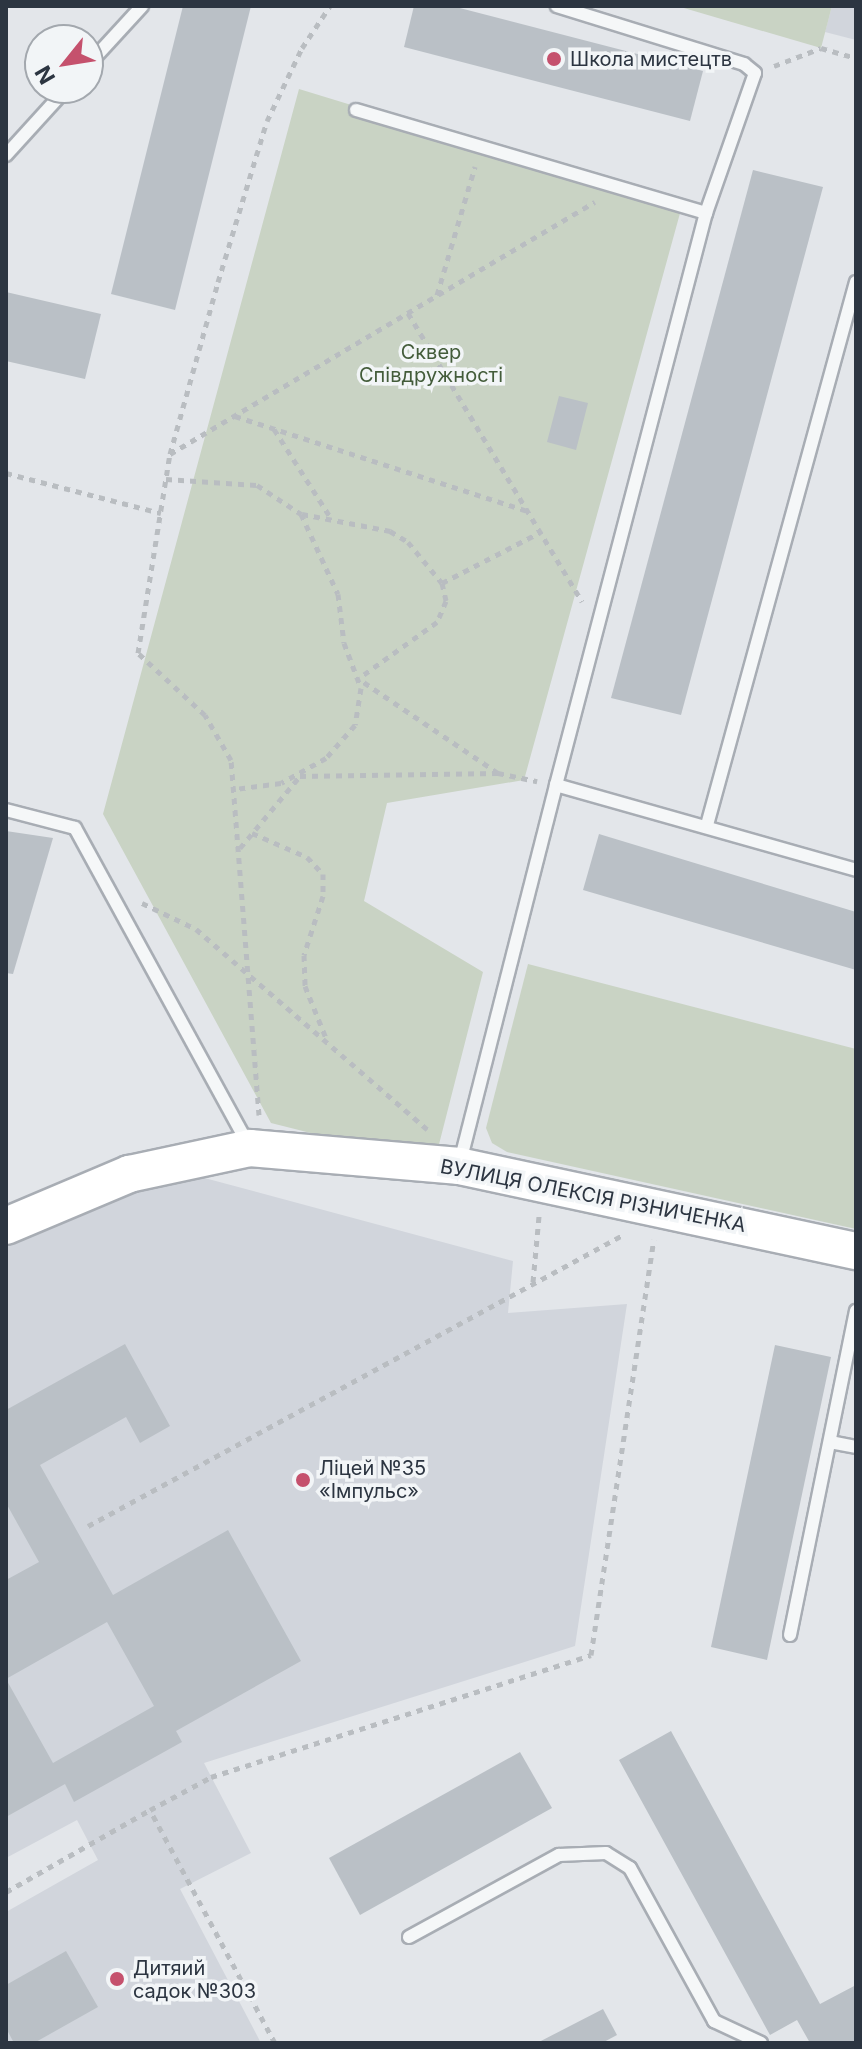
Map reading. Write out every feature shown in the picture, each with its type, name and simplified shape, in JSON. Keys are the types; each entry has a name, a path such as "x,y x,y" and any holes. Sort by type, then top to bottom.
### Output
{"street":[{"name":"ВУЛИЦЯ ОЛЕКСІЯ РІЗНИЧЕНКА","path":"6,1226 129,1174 255,1134 462,1158 856,1251"}],"lane":[{"path":"104,48 142,6"},
{"path":"462,1158 706,213 755,73 744,64 557,6"},
{"path":"6,155 52,104"},
{"path":"356,110 706,213"},
{"path":"707,825 856,282"},
{"path":"556,785 707,825 856,870"},
{"path":"6,810 71,823 255,1134"},
{"path":"790,1635 856,1311"},
{"path":"830,1442 856,1447"},
{"path":"409,1937 559,1855 606,1853 630,1868 714,2021 761,2043"}],"path":[{"path":"255,1134 249,975 231,760 205,715 138,653 170,454 267,121 302,48 330,6"},
{"path":"755,73 821,48 856,58"},
{"path":"436,296 481,147"},
{"path":"170,454 620,187"},
{"path":"408,313 597,627"},
{"path":"234,415 528,511"},
{"path":"274,428 331,518"},
{"path":"6,473 161,513"},
{"path":"166,479 257,485 301,514 331,518 399,536 442,583 446,601 437,622 358,678"},
{"path":"240,848 300,776 348,737 360,709 358,678 344,643 338,594 301,514"},
{"path":"442,583 541,532"},
{"path":"358,678 498,773"},
{"path":"235,789 300,776 498,773 556,785"},
{"path":"252,833 307,857 323,874 323,896 304,955 305,986 332,1046"},
{"path":"106,885 196,929 462,1158"},
{"path":"533,1283 540,1209 555,1212"},
{"path":"88,1526 633,1230 617,1227"},
{"path":"644,1233 670,1239"},
{"path":"6,1892 211,1777 591,1655 655,1235"},
{"path":"150,1810 275,2043"}],"shaded area":[{"path":"832,6 856,6 856,40 825,32"},
{"name":"Ліцей №35 «Імпульс»","path":"197,1176 513,1261 508,1313 627,1304 575,1646 204,1763 251,1853 180,1889 261,2043 6,2043 6,1912 98,1860 77,1820 6,1858 6,1244 109,1197"}],"green space":[{"path":"677,6 832,6 821,48"},
{"name":"Сквер Співдружності","path":"299,89 682,206 524,780 387,803 364,901 483,972 434,1164 271,1123 103,814"},
{"path":"528,964 856,1049 856,1229 507,1152 492,1143 486,1128"}],"building":[{"path":"183,6 251,6 175,310 111,294"},
{"name":"Школа мистецтв","path":"414,6 452,6 703,71 690,121 404,47"},
{"path":"753,170 823,187 681,715 611,698"},
{"path":"6,292 101,314 85,379 6,361"},
{"path":"559,396 588,403 576,450 547,442"},
{"path":"6,831 53,838 13,974 6,973"},
{"path":"599,834 856,912 856,970 583,890"},
{"path":"125,1344 170,1426 140,1443 126,1417 40,1465 113,1595 228,1530 301,1661 176,1731 182,1742 74,1802 65,1784 6,1817 6,1580 39,1562 6,1503 6,1410","holes":["107,1622 154,1706 53,1763 6,1679"]},
{"path":"775,1345 831,1357 767,1660 711,1647"},
{"path":"671,1731 820,2004 856,1985 856,2043 810,2043 797,2020 770,2035 619,1760"},
{"path":"520,1752 552,1808 360,1915 329,1858"},
{"path":"66,1951 98,2007 34,2043 14,2043 6,2028 6,1985"},
{"path":"603,2009 617,2035 602,2043 537,2043"}],"place":[{"name":"Школа мистецтв","path":"554,59"},
{"name":"Ліцей №35 «Імпульс»","path":"303,1480"},
{"name":"Дитяий садок №303","path":"117,1979"}]}
